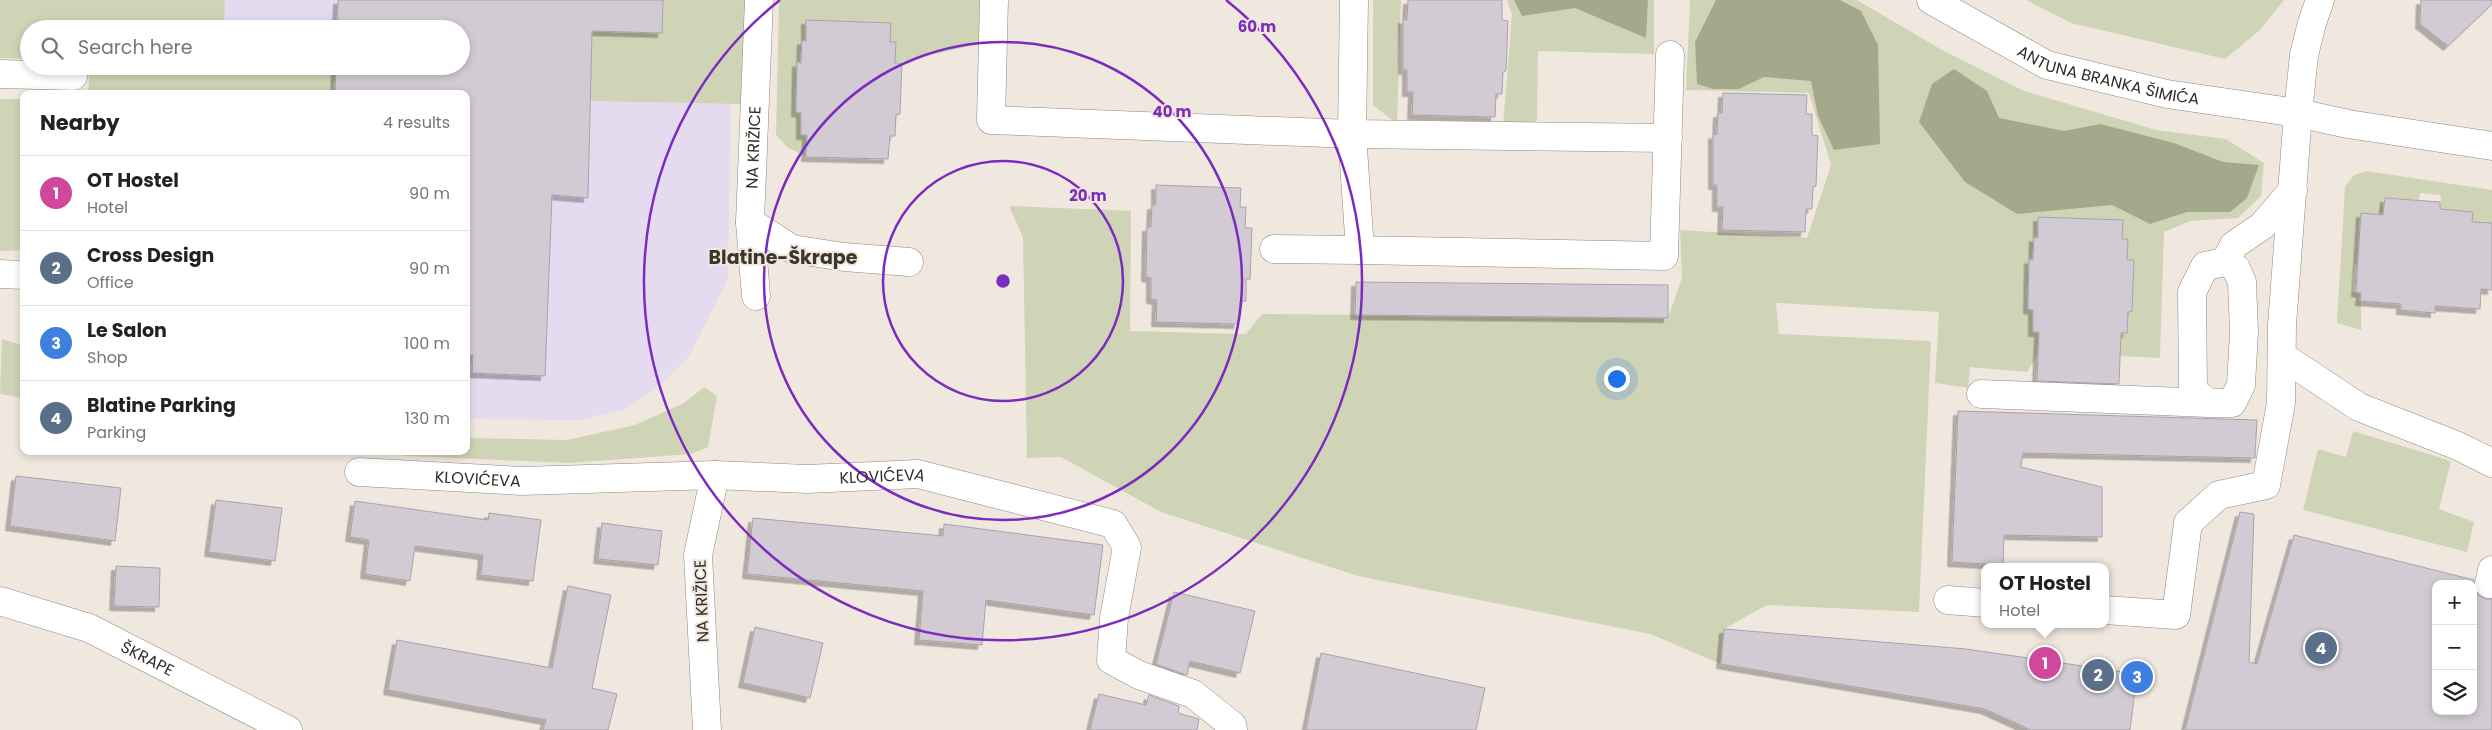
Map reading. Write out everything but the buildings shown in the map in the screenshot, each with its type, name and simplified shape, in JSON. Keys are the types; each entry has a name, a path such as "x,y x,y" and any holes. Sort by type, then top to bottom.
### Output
{"street":[{"name":"NA KRIŽICE","path":"756,296 750,222 759,0"},
{"path":"994,0 991,120 1352,134 1668,138"},
{"path":"1354,0 1352,134 1360,250"},
{"name":"ANTUNA BRANKA ŠIMIĆA","path":"1931,0 2047,64 2167,94 2298,112 2348,124 2492,146"},
{"path":"2109,610 2176,615 2188,523 2219,495 2266,485 2281,403 2282,325 2304,55 2316,11 2335,0"},
{"path":"1274,249 1664,256 1670,55"},
{"path":"0,74 20,75"},
{"path":"37,75 74,76"},
{"path":"2225,262 2234,245 2262,226 2293,190"},
{"path":"750,222 792,249 844,257 909,262"},
{"path":"1981,394 2209,403 2232,403 2241,385 2244,332 2242,282 2236,268 2225,262 2204,266 2192,292 2193,391 2209,403"},
{"path":"0,274 20,275"},
{"path":"2282,356 2358,407 2458,446 2492,463"},
{"name":"KLOVIĆEVA","path":"359,472 522,481 715,474 807,479 918,474 1113,524 1128,547 1114,618 1111,660 1139,675 1193,694 1232,725 1233,730"},
{"name":"NA KRIŽICE","path":"707,730 698,555 715,474"},
{"path":"1948,600 1981,603"},
{"name":"ŠKRAPE","path":"0,601 89,628 288,730"}],"shaded area":[{"path":"138,0 732,0 728,279 688,358 658,387 625,409 580,420 470,419 470,90 182,90 357,75 470,75 470,20 138,20"}],"green space":[{"path":"0,0 225,0 224,20 20,20 20,59 0,58"},
{"path":"663,0 745,0 743,104 589,101 592,31 662,33"},
{"path":"779,0 981,0 979,44 895,63 896,42 890,42 891,23 806,20 806,41 802,41 801,63 797,62 796,112 801,113 801,135 807,135 806,157 787,147 776,135"},
{"path":"1373,0 1401,0 1397,124 1373,105"},
{"path":"1507,0 1654,0 1654,54 1538,51 1537,119 1530,127 1503,126 1512,14"},
{"path":"1514,0 1648,0 1646,38 1575,8 1522,16"},
{"path":"1690,0 1857,0 1942,50 2024,91 2156,130 2226,139 2264,163 2261,196 2238,218 2190,221 2164,232 2160,358 2120,356 2121,333 2127,333 2128,312 2132,311 2133,260 2127,260 2128,239 2122,239 2122,220 2038,217 2038,238 2034,238 2033,260 2029,259 2028,309 2033,310 2033,331 2039,332 2038,354 2027,372 1970,367 1968,388 1935,383 1939,312 1776,303 1779,334 1931,341 1919,612 1767,605 1724,629 1721,664 1650,634 1358,576 1161,512 1061,457 1027,458 1023,237 1009,206 1131,211 1130,331 1246,334 1262,314 1668,318 1682,278 1680,230 1807,238 1831,165 1809,93 1686,90"},
{"path":"1716,0 1840,0 1861,11 1878,45 1880,144 1834,150 1818,116 1811,81 1764,77 1739,89 1713,89 1697,84 1695,42"},
{"path":"2026,0 2284,0 2260,30 2225,59 2071,23"},
{"path":"1954,69 1987,91 1999,118 2064,131 2100,124 2174,143 2223,162 2259,165 2247,198 2230,212 2187,212 2150,224 2112,205 2017,214 1965,182 1919,122 1932,84"},
{"path":"87,75 390,75 347,90 88,90 89,77"},
{"path":"0,99 20,99 20,250 0,251"},
{"path":"2366,171 2492,190 2492,223 2472,222 2472,212 2440,209 2441,195 2420,193 2419,200 2385,198 2383,215 2361,214 2358,264 2354,264 2352,292 2361,293 2361,330 2337,323 2345,187 2354,175"},
{"path":"2,339 20,345 20,397 0,394"},
{"path":"704,387 717,396 708,447 691,454 569,463 401,455 470,455 470,438 567,440 635,425 684,403"},
{"path":"2353,431 2451,461 2439,509 2474,522 2467,552 2303,510 2318,449 2346,457"}],"place":[{"name":"Blatine Parking","path":"2321,648"},
{"name":"OT Hostel","path":"2045,663"},
{"name":"Cross Design","path":"2098,675"},
{"name":"Le Salon","path":"2137,677"}],"district":[{"name":"Blatine-Škrape","path":"783,257"}]}
